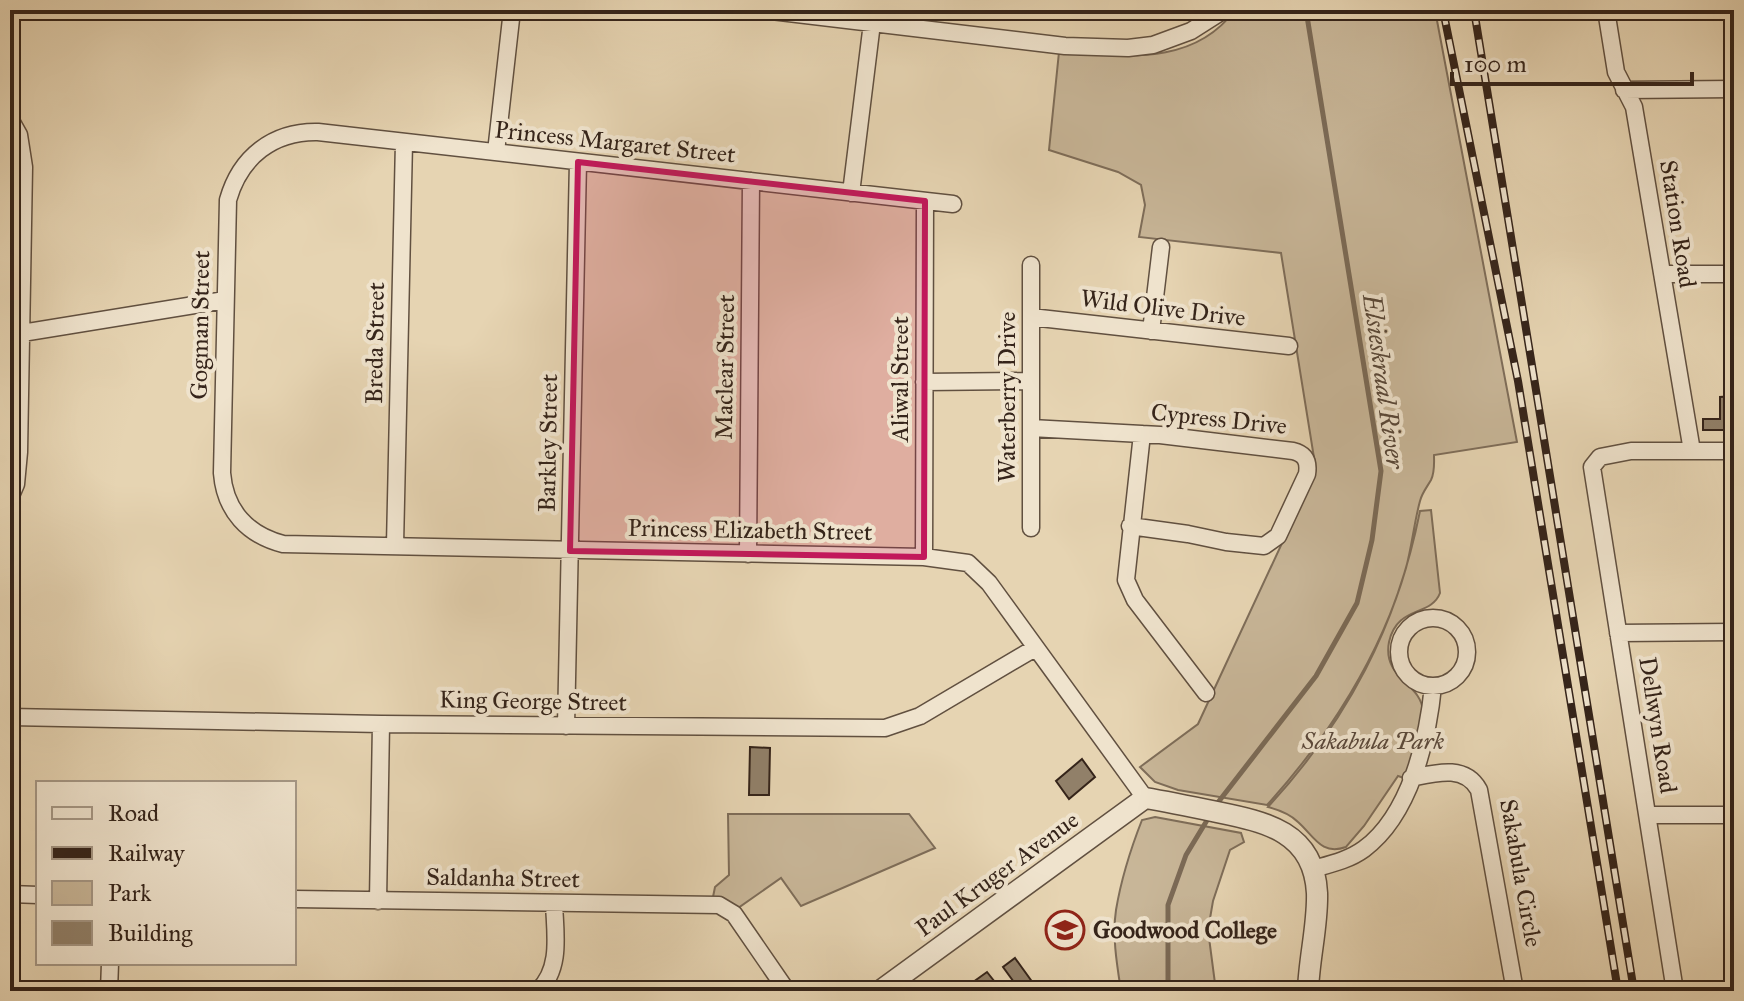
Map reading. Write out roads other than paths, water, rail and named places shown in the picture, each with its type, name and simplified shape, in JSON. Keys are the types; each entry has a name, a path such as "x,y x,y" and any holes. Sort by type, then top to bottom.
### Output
{"street":[{"path":"496,152 512,10"},
{"path":"763,10 1065,46 1128,48 1153,45 1191,31 1224,10"},
{"name":"Station Road","path":"1606,10 1616,72 1634,107 1692,451"},
{"path":"851,193 872,23"},
{"path":"1624,90 1734,89"},
{"path":"10,119 19,135 24,156 18,472 10,498"},
{"name":"Princess Margaret Street","path":"273,141 307,132 953,204"},
{"name":"Gogman Street","path":"242,522 225,495 222,473 226,214 232,186 244,163 273,141"},
{"name":"Breda Street","path":"395,545 404,142"},
{"name":"Barkley Street","path":"566,726 578,162"},
{"name":"Maclear Street","path":"748,554 751,181"},
{"name":"Aliwal Street","path":"924,557 925,201"},
{"path":"1151,331 1161,247"},
{"name":"Waterberry Drive","path":"1031,265 1031,528"},
{"path":"1662,274 1734,274"},
{"path":"22,333 225,300"},
{"name":"Wild Olive Drive","path":"1031,317 1289,346"},
{"path":"924,382 1031,381"},
{"name":"Cypress Drive","path":"1031,428 1142,434 1299,452 1308,462 1307,474 1278,536 1264,546 1130,526"},
{"path":"1142,434 1126,568 1129,590 1206,693"},
{"path":"1692,451 1734,451"},
{"name":"Dellwyn Road","path":"1675,991 1592,467 1600,457 1613,453 1692,451"},
{"name":"Princess Elizabeth Street","path":"242,522 260,536 283,544 924,557 968,563 979,571 1145,798"},
{"path":"1431,617 1454,625 1461,633 1467,655 1459,674 1451,681 1433,686 1420,684 1409,677 1401,666 1398,653 1400,640 1407,629 1431,617"},
{"path":"1618,633 1734,632"},
{"name":"King George Street","path":"10,717 853,729 896,726 920,716 1035,648"},
{"path":"1313,869 1342,861 1366,848 1390,819 1411,778 1428,729 1433,686"},
{"path":"378,901 381,724"},
{"name":"Sakabula Circle","path":"1411,778 1436,772 1457,773 1469,778 1479,790 1515,991"},
{"path":"1145,798 1254,819 1288,835 1300,847 1313,869 1316,908 1308,991"},
{"name":"Paul Kruger Avenue","path":"880,991 1145,798"},
{"path":"1648,815 1734,815"},
{"path":"10,894 36,895"},
{"name":"Saldanha Street","path":"296,899 711,904 725,907 734,914 787,991"},
{"path":"538,991 548,980 555,959 554,903"},
{"path":"109,991 110,965"}],"waterway":[{"name":"Elsieskraal River","path":"1216,805 1316,676 1357,603 1372,540 1381,471 1306,10"},
{"name":"Elsieskraal River","path":"1168,991 1168,905 1186,855 1209,817"}],"railway":[{"path":"1443,10 1518,381 1618,991"},
{"path":"1474,10 1634,991"}],"place":[{"name":"Goodwood College","path":"1065,930"}],"park label":[{"name":"Sakabula Park","path":"1373,741"}]}
